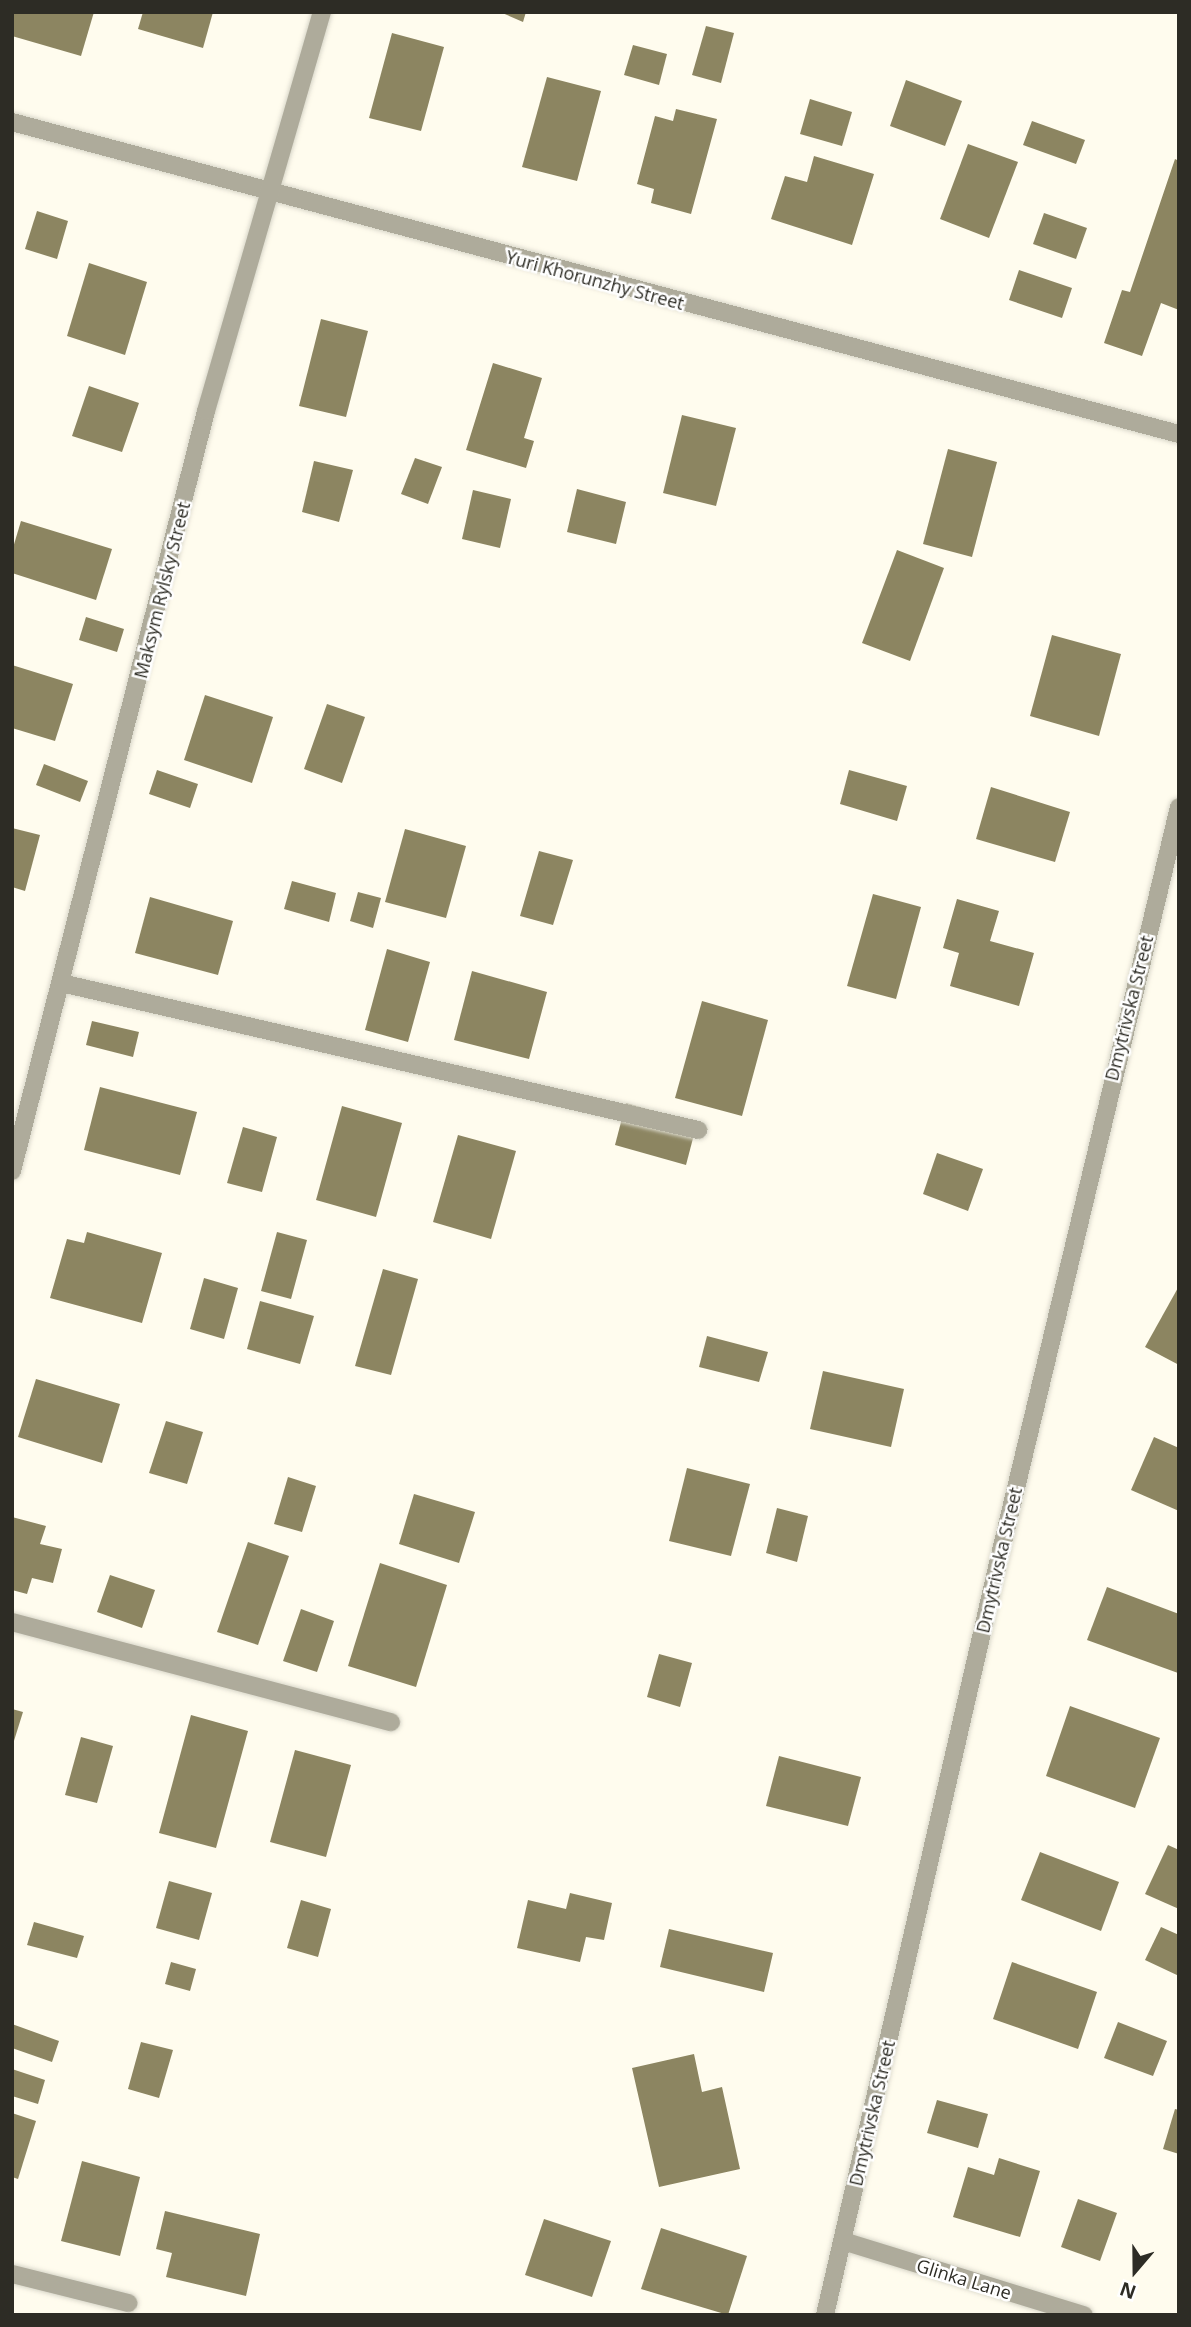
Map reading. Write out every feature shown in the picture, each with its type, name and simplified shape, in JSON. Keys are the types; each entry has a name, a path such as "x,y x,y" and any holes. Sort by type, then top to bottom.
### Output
{"street":[{"name":"Maksym Rylsky Street","path":"12,1171 206,411 272,192 322,12"},
{"name":"Yuri Khorunzhy Street","path":"12,122 1179,434"},
{"name":"Dmytrivska Street","path":"825,2315 1011,1504 1179,807"},
{"path":"61,983 698,1130"},
{"path":"12,1622 391,1722"},
{"name":"Glinka Lane","path":"843,2242 1084,2315"},
{"path":"12,2274 128,2303"}],"building":[{"path":"12,12 94,12 81,56 12,36"},
{"path":"143,12 213,12 203,48 138,29"},
{"path":"500,12 526,12 523,22"},
{"path":"706,26 734,33 721,83 692,75"},
{"path":"392,33 444,47 421,131 369,118"},
{"path":"633,45 667,54 659,85 624,75"},
{"path":"547,77 601,91 577,181 522,167"},
{"path":"906,80 962,101 945,146 890,126"},
{"path":"810,99 852,112 842,146 800,134"},
{"path":"676,109 717,119 691,214 651,203 654,189 637,184 655,116 673,121"},
{"path":"1032,121 1085,140 1076,164 1023,145"},
{"path":"968,144 1018,162 989,238 940,219"},
{"path":"814,156 874,174 852,245 771,219 785,176 807,182"},
{"path":"1175,159 1179,161 1179,310 1161,303 1142,356 1104,343 1122,290 1130,292"},
{"path":"37,211 68,221 57,259 25,249"},
{"path":"1044,213 1087,228 1076,259 1033,244"},
{"path":"89,263 147,282 125,355 67,336"},
{"path":"1019,270 1072,288 1062,318 1009,300"},
{"path":"321,319 368,331 346,417 299,406"},
{"path":"493,363 542,378 524,438 534,441 526,468 466,450"},
{"path":"89,386 139,403 122,452 72,436"},
{"path":"682,415 736,428 716,506 663,493"},
{"path":"948,449 997,462 972,557 923,544"},
{"path":"415,458 442,467 428,504 401,494"},
{"path":"314,461 353,470 339,522 302,512"},
{"path":"577,489 626,502 616,544 567,532"},
{"path":"473,490 511,499 500,548 462,539"},
{"path":"21,521 112,549 96,600 12,573 12,551"},
{"path":"897,550 944,568 910,661 862,643"},
{"path":"86,617 124,629 117,652 79,640"},
{"path":"1052,635 1121,654 1099,736 1030,716"},
{"path":"12,665 73,684 55,741 12,728"},
{"path":"205,695 273,717 252,783 184,760"},
{"path":"327,704 365,717 342,783 304,769"},
{"path":"44,764 88,781 80,802 36,785"},
{"path":"157,770 198,784 190,808 149,794"},
{"path":"849,770 907,786 897,821 840,804"},
{"path":"991,787 1070,812 1055,862 976,839"},
{"path":"12,828 40,835 25,891 12,887"},
{"path":"405,829 466,846 446,918 385,902"},
{"path":"539,851 573,860 553,925 520,916"},
{"path":"292,881 336,893 329,922 284,909"},
{"path":"358,892 381,898 373,928 350,921"},
{"path":"873,894 921,907 896,999 847,986"},
{"path":"150,897 233,921 218,975 135,953"},
{"path":"957,899 999,911 990,941 1034,953 1019,1006 950,986 959,953 943,948"},
{"path":"387,949 430,962 408,1042 365,1030"},
{"path":"472,971 547,992 529,1059 454,1040"},
{"path":"702,1001 768,1020 742,1116 675,1098"},
{"path":"92,1021 139,1032 133,1057 86,1045"},
{"path":"100,1087 197,1112 180,1175 84,1150"},
{"path":"626,1103 697,1123 686,1165 615,1145"},
{"path":"342,1106 402,1123 376,1217 316,1200"},
{"path":"243,1127 277,1137 262,1192 227,1183"},
{"path":"458,1135 516,1151 491,1239 433,1222"},
{"path":"937,1153 983,1169 968,1211 923,1194"},
{"path":"87,1232 162,1253 142,1323 50,1298 67,1239 84,1243"},
{"path":"277,1232 307,1240 291,1299 261,1291"},
{"path":"383,1269 418,1279 391,1375 355,1366"},
{"path":"204,1278 238,1288 224,1339 190,1329"},
{"path":"1179,1286 1179,1365 1145,1347"},
{"path":"260,1301 314,1316 300,1364 247,1349"},
{"path":"707,1336 768,1352 759,1382 699,1367"},
{"path":"823,1371 904,1389 891,1447 810,1429"},
{"path":"36,1379 120,1404 102,1463 18,1437"},
{"path":"166,1421 203,1432 187,1484 149,1473"},
{"path":"1154,1437 1179,1448 1179,1511 1131,1490"},
{"path":"687,1468 750,1484 731,1556 669,1541"},
{"path":"288,1477 316,1486 302,1532 274,1524"},
{"path":"414,1494 475,1512 459,1563 399,1544"},
{"path":"777,1508 808,1516 797,1562 766,1553"},
{"path":"12,1517 46,1526 40,1544 62,1549 53,1583 32,1578 27,1594 12,1590"},
{"path":"248,1542 289,1556 258,1645 217,1632"},
{"path":"380,1563 447,1585 416,1687 348,1666"},
{"path":"110,1575 155,1590 142,1628 97,1612"},
{"path":"1107,1587 1179,1614 1178,1673 1087,1640"},
{"path":"301,1609 334,1621 317,1672 283,1661"},
{"path":"659,1654 692,1663 680,1707 647,1697"},
{"path":"1070,1706 1160,1738 1135,1808 1046,1776"},
{"path":"12,1709 23,1712 13,1744 12,1743"},
{"path":"191,1715 248,1731 216,1848 159,1833"},
{"path":"81,1737 113,1746 97,1803 65,1795"},
{"path":"295,1750 351,1765 326,1857 270,1842"},
{"path":"779,1756 861,1777 848,1826 766,1806"},
{"path":"1168,1845 1179,1850 1179,1909 1145,1894"},
{"path":"1040,1852 1119,1882 1101,1931 1021,1900"},
{"path":"169,1881 212,1893 199,1940 156,1928"},
{"path":"570,1893 612,1903 604,1940 586,1937 580,1962 517,1948 528,1900 566,1909"},
{"path":"301,1900 331,1909 318,1957 287,1948"},
{"path":"34,1922 84,1936 77,1958 27,1945"},
{"path":"1161,1927 1179,1935 1179,1976 1145,1960"},
{"path":"669,1929 773,1953 764,1992 660,1967"},
{"path":"171,1962 196,1969 190,1991 165,1984"},
{"path":"1012,1962 1097,1992 1078,2049 993,2019"},
{"path":"1118,2022 1167,2041 1153,2076 1104,2058"},
{"path":"12,2024 59,2041 52,2062 12,2048"},
{"path":"141,2042 173,2050 159,2098 128,2089"},
{"path":"694,2054 702,2092 722,2087 740,2169 659,2187 632,2068"},
{"path":"12,2069 45,2080 38,2104 12,2096"},
{"path":"937,2100 988,2114 978,2148 927,2133"},
{"path":"1175,2109 1179,2110 1179,2154 1163,2149"},
{"path":"12,2113 36,2121 18,2179 12,2177"},
{"path":"999,2158 1040,2171 1020,2237 953,2217 968,2167 994,2175"},
{"path":"82,2161 140,2177 120,2256 61,2241"},
{"path":"1078,2199 1117,2213 1100,2261 1061,2247"},
{"path":"165,2211 260,2234 246,2296 166,2277 172,2253 156,2249"},
{"path":"544,2219 611,2241 592,2297 525,2275"},
{"path":"661,2228 747,2256 728,2315 641,2289"}]}
